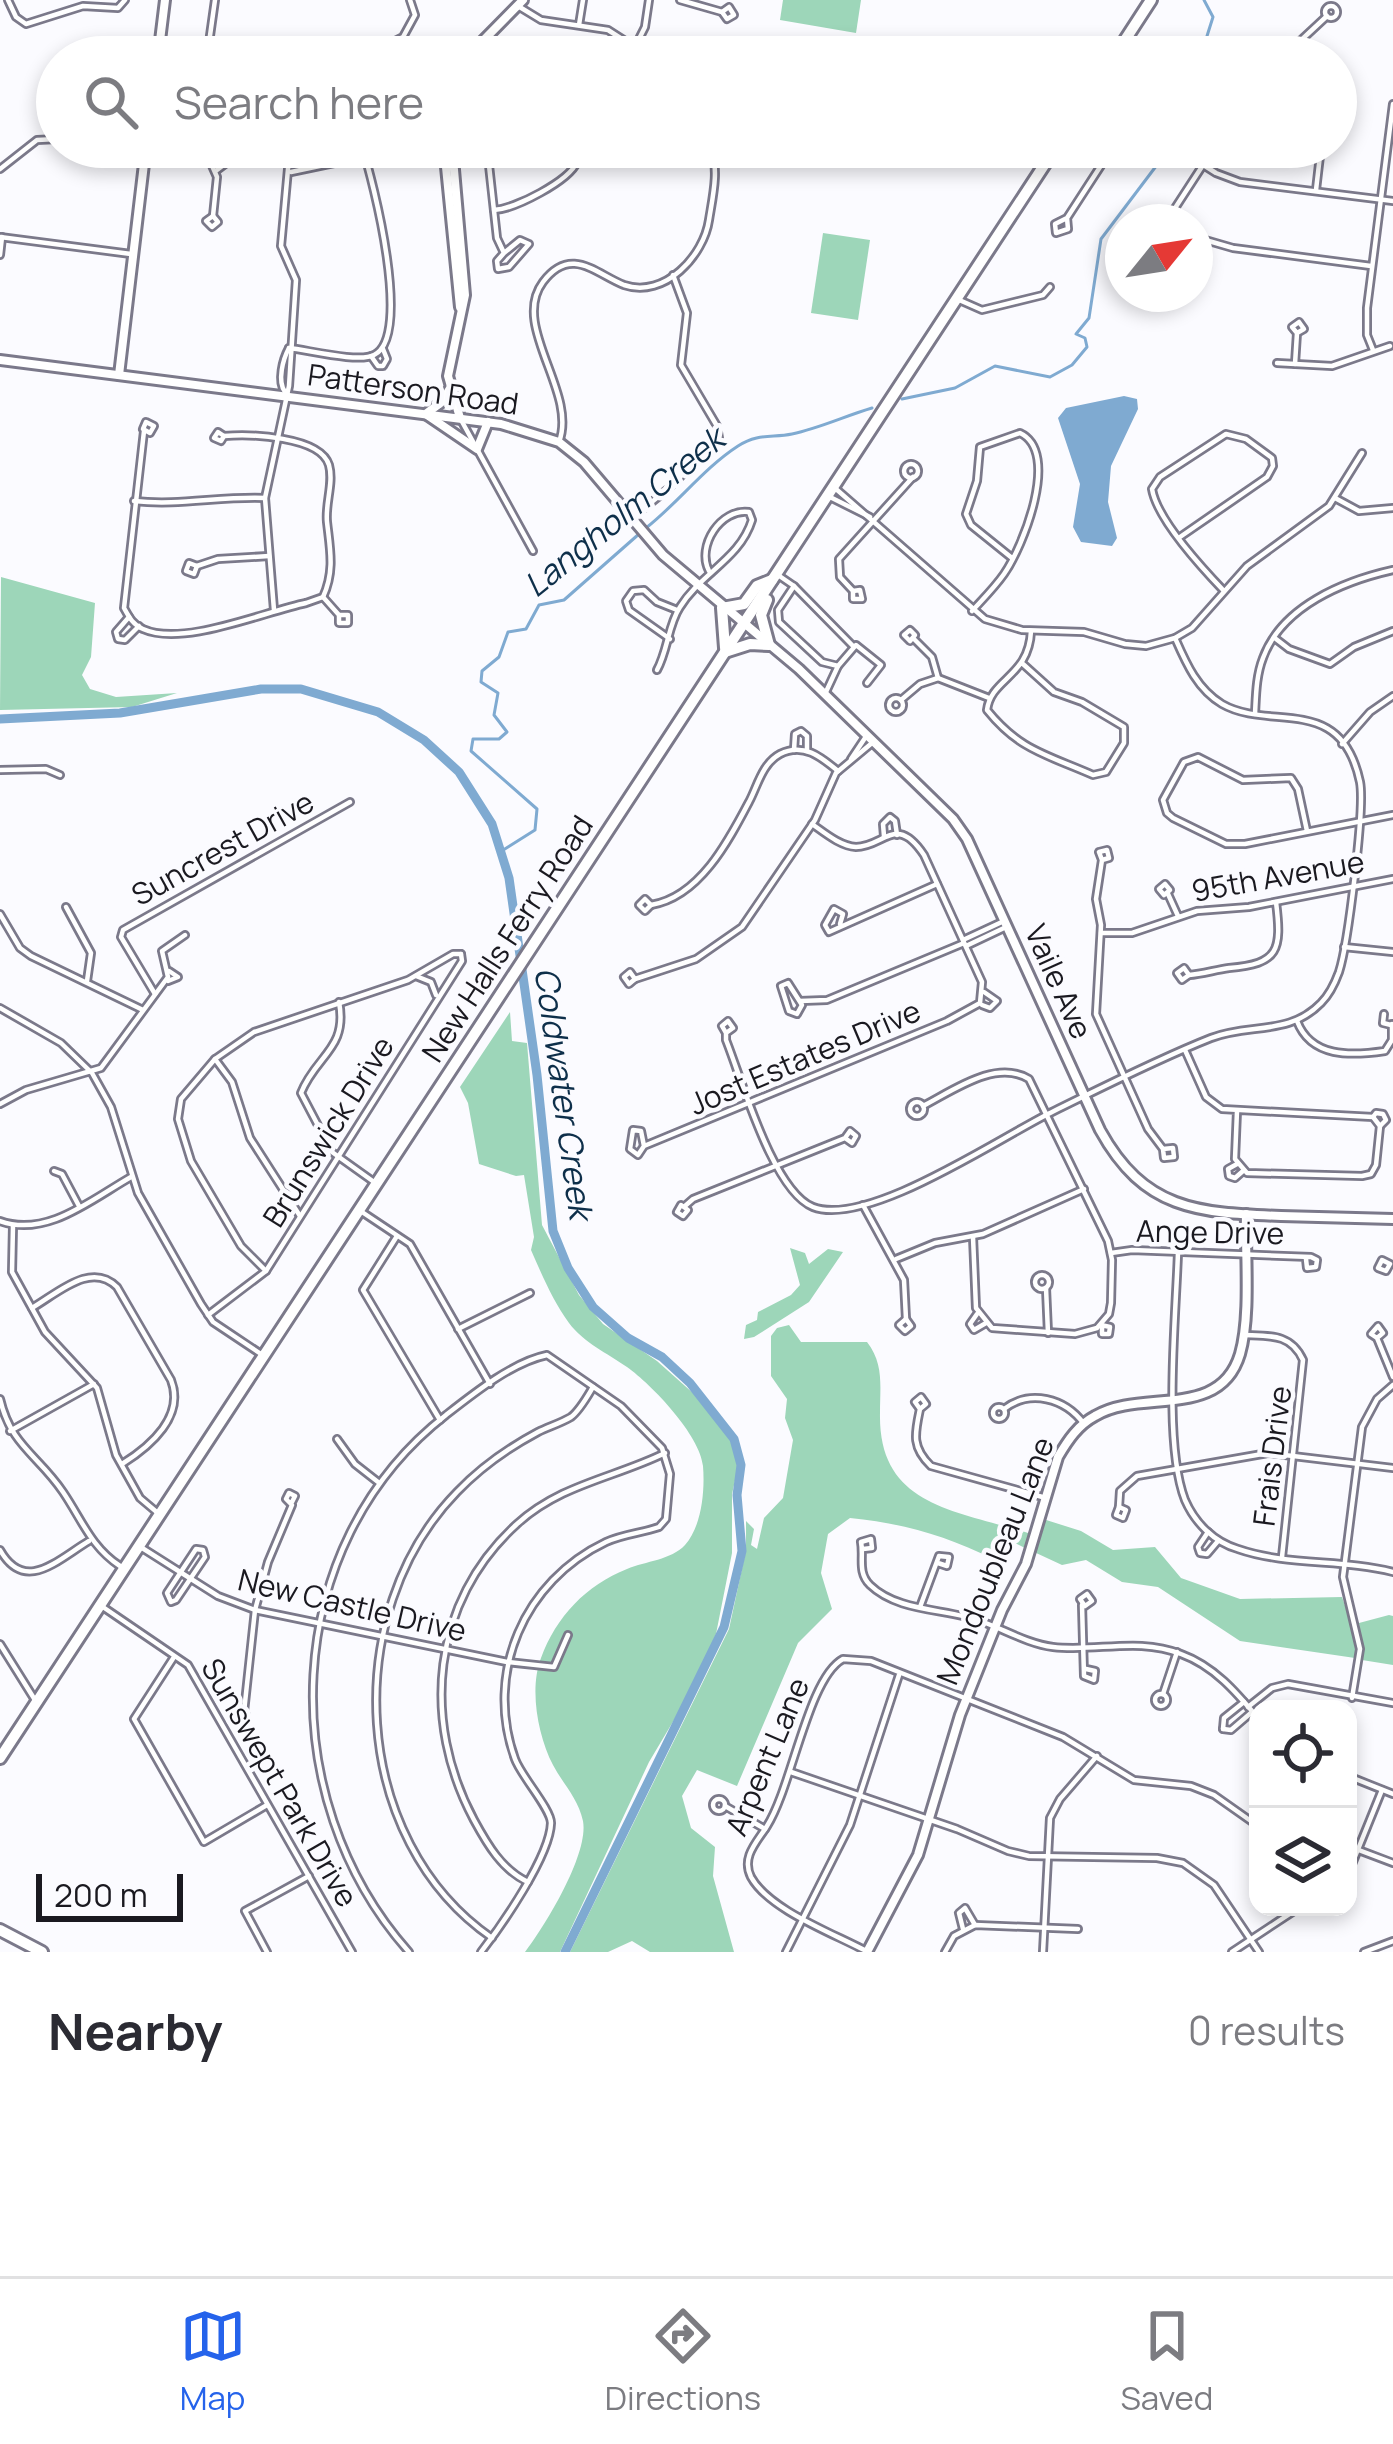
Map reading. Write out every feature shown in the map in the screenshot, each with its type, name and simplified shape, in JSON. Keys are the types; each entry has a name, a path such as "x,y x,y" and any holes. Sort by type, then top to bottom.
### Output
{"main road":[{"path":"160,36 164,0"},
{"path":"1128,36 1151,0"},
{"path":"491,36 521,3"},
{"path":"119,375 142,168"},
{"path":"450,168 461,312 448,367 460,418"},
{"name":"New Halls Ferry Road","path":"0,1758 1042,168"},
{"name":"Patterson Road","path":"0,360 285,394 533,431 559,442 584,462 651,540 742,625"},
{"path":"450,388 443,401 426,414 477,449 488,422"},
{"path":"774,577 761,615 769,645 750,644 725,652 722,608 744,604 757,586 774,577"},
{"name":"Vaile Ave","path":"742,625 825,694 967,839 1110,1149 1144,1186 1186,1208 1393,1219"},
{"name":"Mondoubleau Lane","path":"868,1952 918,1855 967,1699 1026,1564 1058,1456 1084,1424 1116,1406 1199,1397 1222,1383 1236,1364 1243,1335 1246,1214"},
{"path":"1,1932 42,1952"}],"street":[{"path":"8,0 16,17 26,24 74,8 118,8 125,0"},
{"path":"210,36 215,0"},
{"path":"579,25 583,0"},
{"path":"640,36 649,0"},
{"path":"680,0 722,12"},
{"path":"404,36 415,15 412,3 422,2"},
{"path":"521,3 541,20 608,30 618,36"},
{"path":"1306,36 1327,16"},
{"path":"1373,350 1366,326 1393,104"},
{"path":"0,169 36,142"},
{"path":"213,216 220,168"},
{"path":"274,610 265,498 285,394 281,386 296,280 281,246 290,168"},
{"path":"290,172 319,168"},
{"path":"367,168 392,293 382,347 387,358 378,366 371,356"},
{"path":"489,168 497,238 504,254"},
{"path":"494,210 512,208 573,168"},
{"path":"559,442 562,407 535,319 540,286 559,269 580,264 595,267 625,285 649,285 672,274 697,256 704,243 716,168"},
{"path":"1067,218 1099,168"},
{"path":"1179,204 1202,168"},
{"path":"1208,168 1240,182 1393,201"},
{"path":"1316,190 1319,168"},
{"path":"0,255 1,237 133,254"},
{"path":"520,240 529,244 525,253 501,270 497,261 504,254 520,240"},
{"path":"1213,242 1371,266"},
{"path":"634,519 719,438 717,426 681,365 687,313 672,274"},
{"path":"957,298 982,310 1042,296 1050,286"},
{"path":"1295,364 1297,333"},
{"path":"1277,363 1332,366 1390,346"},
{"path":"290,348 371,356 382,347"},
{"path":"460,418 533,551"},
{"path":"144,431 124,608 139,626 180,635 322,597 331,579 326,514 330,467 324,454 314,446 224,436"},
{"path":"972,610 1000,580 1012,558 1036,499 1037,451 1021,433 986,443 977,452 977,481 966,514 971,525 1012,558"},
{"path":"1180,537 1271,472 1272,458 1267,452 1230,434 1220,436 1154,482 1152,496 1180,537 1224,591"},
{"path":"831,492 872,519 972,610 996,623 1084,632 1136,646 1175,638 1204,617 1260,555 1313,520 1335,498 1362,453"},
{"path":"853,591 840,577 839,560 913,477"},
{"path":"134,501 185,504 237,496 265,498"},
{"path":"1335,498 1359,511 1393,508"},
{"path":"657,670 677,610 709,571 741,544 751,525 749,512 731,514 712,533 704,552 709,571"},
{"path":"197,566 218,559 269,556"},
{"path":"1256,715 1260,668 1274,638 1304,608 1331,590 1393,570"},
{"path":"774,577 794,586 854,647 862,647 881,665 867,683"},
{"path":"794,586 776,617 822,662 838,666"},
{"path":"670,639 629,610 626,601 633,591 644,590 677,610"},
{"path":"322,597 339,615"},
{"path":"129,617 116,632 118,639 125,640 139,626"},
{"path":"1023,664 1054,692 1124,727 1124,743 1106,772 1094,776 1060,758 1024,748 990,715 989,698 1023,664 1031,630"},
{"path":"1274,638 1289,650 1326,664 1393,631"},
{"path":"726,1033 785,1183 805,1203 834,1211 863,1205 964,1163 1048,1113 1185,1050 1219,1036 1278,1028 1320,1005 1334,986 1344,947 1359,821 1359,778 1342,744 1305,719 1256,715 1224,705 1187,667 1175,638"},
{"path":"914,639 932,657 938,678"},
{"path":"825,694 838,666 854,647"},
{"path":"901,700 920,684 938,678 989,698"},
{"path":"1342,744 1370,712 1393,696"},
{"path":"794,750 795,734 801,731 807,736 807,751"},
{"path":"635,979 696,959 736,934 812,824 838,771 870,738"},
{"path":"651,905 679,895 700,878 740,818 766,766 778,755 807,751 838,771"},
{"path":"1306,831 1298,789 1291,778 1243,780 1198,757 1188,759 1163,800 1173,818 1231,845 1306,831 1359,821 1393,814"},
{"path":"0,770 46,769 59,775"},
{"name":"Suncrest Drive","path":"155,994 121,937 126,928 350,802"},
{"path":"884,836 884,824 890,817 897,835"},
{"path":"812,824 851,846 897,835 920,848 983,992 980,1004 996,1005 993,996 983,992"},
{"path":"1102,860 1096,899 1101,933 1096,1014 1148,1130 1163,1149"},
{"name":"95th Avenue","path":"1101,933 1142,932 1211,908 1276,902 1393,879"},
{"path":"840,924 937,884"},
{"path":"1168,894 1178,916"},
{"path":"1189,975 1267,961 1278,940 1276,902"},
{"path":"66,907 92,953 87,981"},
{"path":"0,914 25,952 143,1010"},
{"path":"800,1001 827,1000 1005,924"},
{"path":"3,1098 92,1073 117,1051 166,981 169,971 162,950 185,935"},
{"path":"1344,947 1393,952"},
{"name":"Brunswick Drive","path":"208,1315 266,1271 462,961 461,954 416,976"},
{"path":"266,1271 241,1246 191,1162 178,1110 188,1088 215,1059 267,1026 416,976 431,982 437,998"},
{"path":"792,985 800,1001 800,1012 793,1014 781,986 792,985"},
{"path":"339,1002 338,1039 301,1093 338,1157 376,1184"},
{"name":"Jost Estates Drive","path":"644,1146 980,1004"},
{"path":"0,1008 61,1043 92,1073 111,1107 131,1177 208,1315 264,1356"},
{"path":"1298,1021 1310,1043 1331,1052 1384,1051 1392,1040 1393,1021"},
{"path":"1185,1050 1206,1097 1222,1109 1376,1121 1376,1166 1367,1176 1243,1171 1235,1178 1229,1176 1229,1168 1237,1164"},
{"path":"215,1059 232,1082 250,1138 301,1217"},
{"path":"923,1106 1008,1070 1029,1078 1111,1253 1109,1314 1101,1326 1083,1333 998,1330 977,1314"},
{"path":"1237,1111 1237,1164 1243,1171"},
{"path":"686,1206 693,1198 845,1138"},
{"path":"54,1171 62,1174 80,1206"},
{"path":"0,1221 13,1226 39,1225 131,1177"},
{"path":"896,1259 935,1243 974,1237 1084,1189"},
{"path":"863,1205 875,1233 896,1259 906,1288 906,1319"},
{"path":"358,1210 410,1244 491,1384"},
{"path":"13,1226 9,1264 45,1332 94,1384 112,1445 140,1498 159,1515"},
{"path":"397,1236 363,1290 440,1420"},
{"path":"974,1237 977,1314 970,1324 974,1330 986,1323"},
{"name":"Ange Drive","path":"1111,1253 1132,1250 1306,1259"},
{"path":"1178,1252 1174,1400 1179,1470 1189,1508 1218,1540 1243,1551 1393,1572"},
{"path":"32,1308 87,1276 105,1277 117,1287 171,1380 176,1399 172,1412 153,1441 122,1464"},
{"path":"1046,1288 1048,1333"},
{"path":"458,1328 530,1293"},
{"name":"Frais Drive","path":"1243,1335 1279,1336 1301,1354 1304,1367 1282,1557"},
{"path":"1352,1699 1360,1648 1346,1595 1345,1566 1358,1464 1367,1416 1393,1381 1377,1338"},
{"path":"409,1952 369,1897 327,1808 311,1712 319,1624 340,1556 380,1484 440,1420 491,1384 548,1354 644,1427 665,1453 670,1474 663,1523 604,1543 561,1570 522,1621 508,1662 508,1737 520,1771 550,1818 545,1843 527,1882 481,1952"},
{"path":"10,1431 94,1384"},
{"path":"492,1937 446,1899 405,1829 394,1800 376,1724 382,1637 405,1567 448,1502 507,1450 572,1416 593,1388"},
{"path":"0,1399 10,1431 62,1490 101,1553 123,1568"},
{"path":"1004,1408 1016,1400 1046,1399 1068,1407 1084,1424"},
{"path":"920,1409 915,1443 931,1466 1046,1498"},
{"path":"337,1438 355,1464 380,1484"},
{"path":"527,1882 492,1850 456,1783 442,1724 444,1648 468,1585 514,1526 564,1491 665,1453"},
{"path":"1119,1507 1120,1491 1130,1479 1260,1454 1393,1468"},
{"path":"244,1712 255,1610 292,1502"},
{"path":"1208,1532 1198,1547 1200,1553 1207,1554 1218,1540"},
{"path":"0,1550 12,1568 25,1574 91,1540"},
{"name":"New Castle Drive","path":"139,1546 218,1596 255,1610 508,1662"},
{"name":"New Castle Drive","path":"196,1549 203,1550 205,1557 191,1579 171,1602 167,1593 180,1571 196,1549"},
{"path":"863,1549 860,1564 867,1581 891,1597 1048,1647 1128,1643 1177,1652 1216,1674 1249,1708"},
{"path":"920,1606 938,1563"},
{"name":"Sunswept Park Drive","path":"100,1605 176,1655 192,1671 352,1952"},
{"path":"1082,1605 1086,1669"},
{"path":"508,1662 554,1667 568,1635"},
{"path":"0,1644 37,1702"},
{"path":"1163,1694 1177,1652"},
{"path":"176,1655 134,1719 204,1842 267,1805"},
{"name":"Arpent Lane","path":"868,1952 777,1904 752,1877 750,1853 791,1772 822,1681 837,1661 857,1657 899,1673"},
{"path":"786,1952 844,1840 899,1673 1063,1737 1134,1780 1191,1786 1214,1795 1249,1820"},
{"path":"1261,1700 1272,1688 1288,1684 1393,1703"},
{"path":"1043,1952 1045,1856 1054,1808 1096,1756"},
{"path":"791,1772 1008,1851 1183,1863 1214,1885 1259,1952"},
{"path":"1357,1780 1393,1794"},
{"path":"1382,1790 1358,1850 1393,1863"},
{"path":"725,1806 765,1829"},
{"path":"267,1952 245,1911 308,1876"},
{"path":"963,1929 959,1913 965,1908 975,1925"},
{"path":"1232,1952 1286,1916"},
{"path":"945,1952 963,1929 975,1925 1078,1929"},
{"path":"1364,1952 1393,1941"}],"green space":[{"path":"783,0 861,0 856,33 780,20"},
{"path":"823,233 870,240 858,320 811,313"},
{"path":"1,577 95,603 91,657 82,675 90,689 116,697 177,693 132,707 0,710"},
{"path":"510,1012 512,1041 527,1043 542,1225 579,1295 603,1324 657,1361 712,1410 728,1432 738,1467 732,1494 732,1553 716,1634 690,1693 649,1762 560,1952 525,1952 564,1889 583,1835 581,1813 553,1765 539,1727 537,1670 564,1616 586,1593 612,1576 666,1557 685,1545 701,1507 703,1466 693,1440 661,1398 582,1336 563,1315 531,1250 534,1237 524,1175 479,1164 468,1103 460,1087"},
{"path":"790,1248 805,1253 809,1264 828,1249 843,1252 809,1302 744,1339 746,1325 757,1320 758,1312 800,1285"},
{"path":"789,1325 801,1342 867,1342 879,1367 883,1444 892,1469 927,1500 1031,1534 1027,1549 1005,1538 993,1559 924,1532 850,1518 828,1534 821,1573 832,1609 798,1643 737,1786 697,1770 682,1796 691,1828 715,1847 713,1876 734,1952 650,1952 632,1941 608,1952 570,1952 729,1629 746,1550 746,1521 754,1529 751,1545 757,1549 764,1518 783,1498 793,1440 785,1418 787,1399 771,1376 771,1336 777,1328"},
{"path":"1043,1519 1081,1531 1113,1550 1155,1547 1181,1578 1240,1599 1342,1597 1356,1637 1355,1658 1240,1641 1158,1587 1122,1582 1086,1560 1062,1565 1034,1552"},
{"path":"1393,1616 1393,1665 1362,1660 1359,1623"}],"water":[{"path":"1124,396 1137,399 1138,409 1111,466 1108,502 1117,538 1112,546 1081,542 1073,527 1080,484 1058,418 1066,408"}],"waterway":[{"name":"Langholm Creek","path":"1204,0 1213,17 1207,36"},
{"name":"Langholm Creek","path":"902,399 955,388 995,366 1050,377 1072,365 1087,347 1085,338 1076,334 1089,318 1101,239 1155,168"},
{"name":"Langholm Creek","path":"646,528 714,464 745,442 802,431 872,408"},
{"name":"Langholm Creek","path":"500,852 535,830 537,809 471,751 473,739 499,739 507,732 494,715 498,693 481,682 482,671 499,657 508,632 526,629 539,605 564,600 639,534"},
{"name":"Coldwater Creek","path":"0,719 120,713 261,689 301,689 378,712 424,740 459,772 492,824 509,878 553,1231 568,1268 593,1307 690,1383 734,1439 741,1465 737,1495 742,1551 724,1627 565,1952"}]}
